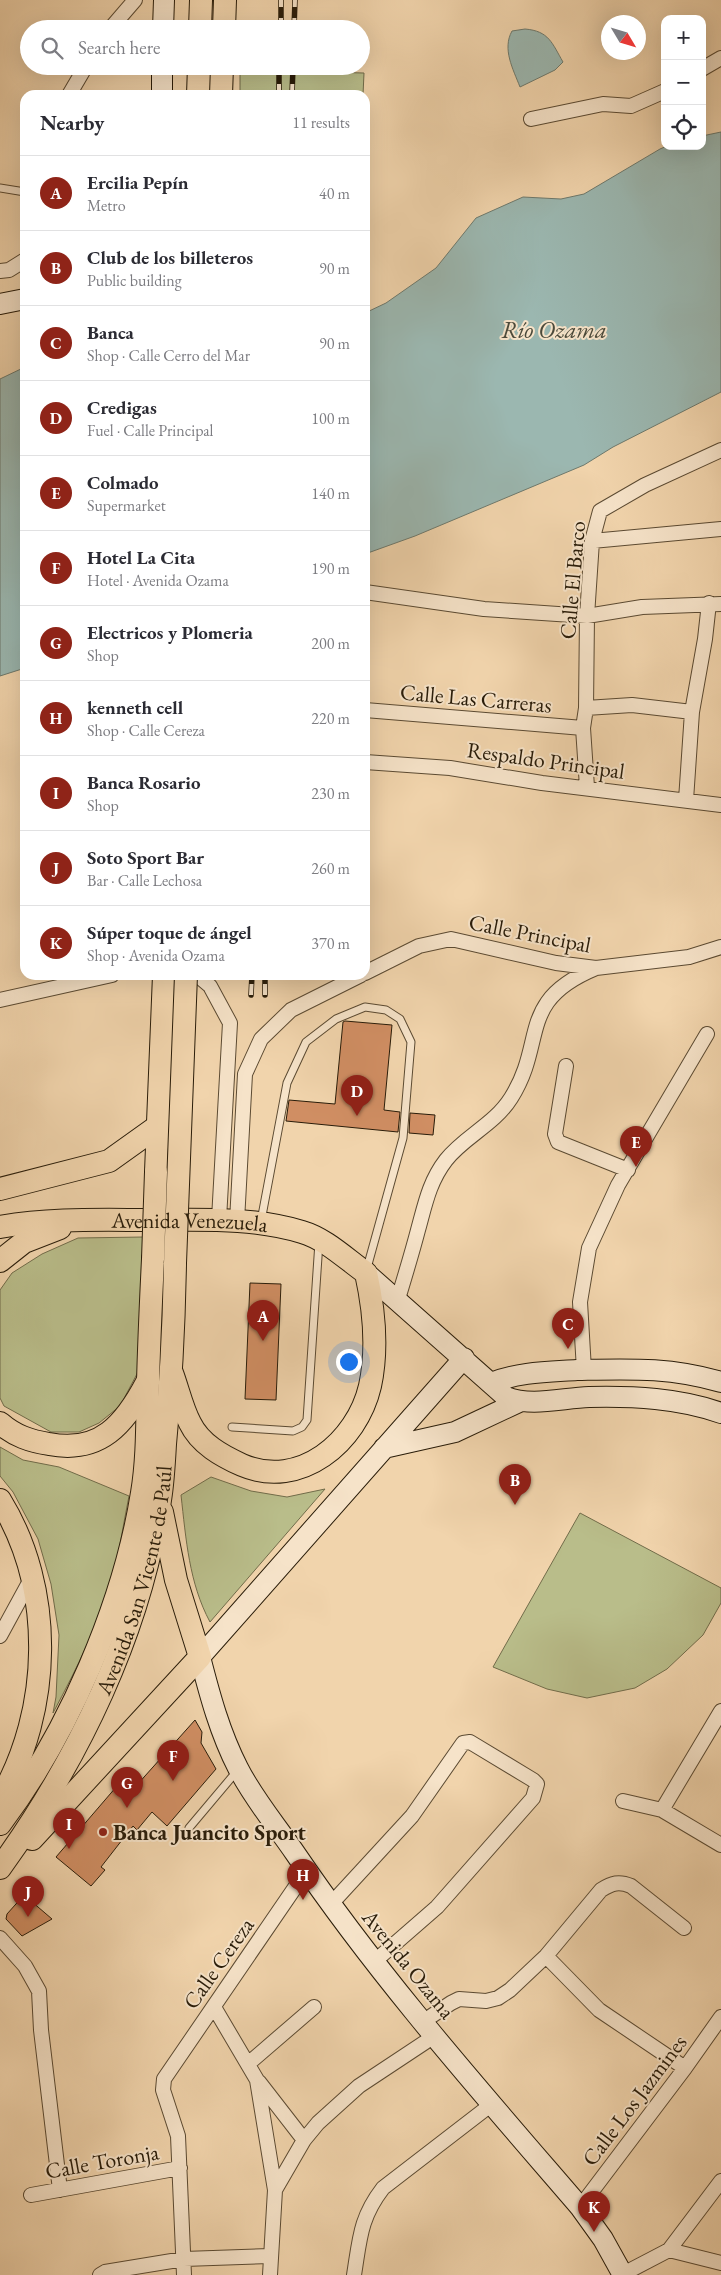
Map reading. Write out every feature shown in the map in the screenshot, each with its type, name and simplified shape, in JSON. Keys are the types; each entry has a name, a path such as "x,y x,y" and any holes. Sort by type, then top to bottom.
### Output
{"main road":[{"path":"163,20 164,0"},
{"path":"201,20 202,0"},
{"path":"224,20 225,0"},
{"path":"162,75 162,90"},
{"path":"198,90 199,75"},
{"path":"221,90 222,75"},
{"path":"0,304 20,300"},
{"name":"Avenida San Vicente de Paúl","path":"0,1824 17,1802 51,1746 84,1678 108,1621 130,1549 142,1493 147,1440 164,980"},
{"name":"Avenida San Vicente de Paúl","path":"0,1868 20,1840 66,1765 98,1702 128,1630 148,1556 160,1500 172,1373 186,980"},
{"path":"0,1190 109,1161 158,1126"},
{"path":"0,1261 24,1242 80,1220"},
{"name":"Avenida Venezuela","path":"0,1227 80,1220 228,1220 261,1223 304,1232 319,1240 366,1273"},
{"path":"366,1273 398,1299 506,1397 519,1402"},
{"path":"172,1373 190,1424 205,1443 226,1458 265,1473 288,1471 310,1465 329,1452 345,1434 360,1412 370,1387 374,1336 371,1294 366,1273"},
{"path":"150,1326 174,1330"},
{"path":"0,1875 200,1657 464,1358"},
{"path":"491,1382 509,1376 538,1372 659,1369 721,1382"},
{"path":"0,1423 10,1432 31,1441 72,1447 93,1443 110,1432 125,1418 148,1381"},
{"path":"384,1448 455,1432 519,1402 588,1397 654,1398 721,1413"},
{"path":"0,1500 21,1543 31,1579 40,1628 41,1670 34,1716 25,1744 0,1799"},
{"path":"160,1500 176,1580 200,1657"},
{"name":"Avenida Ozama","path":"200,1657 216,1718 238,1769 307,1870 375,1961 492,2104 580,2207 603,2238 623,2275"}],"street":[{"path":"118,20 135,0"},
{"path":"706,67 721,58"},
{"path":"72,90 81,75"},
{"path":"531,119 603,104 631,106 661,93"},
{"path":"0,271 9,270 20,263"},
{"name":"Calle El Barco","path":"587,787 583,728 586,708 587,616 592,541 600,512 645,484 721,450"},
{"path":"592,541 721,529"},
{"path":"370,593 484,608 587,616 642,607 715,603 705,639 692,712 686,800"},
{"path":"586,708 632,705 692,712"},
{"name":"Calle Las Carreras","path":"370,710 583,728"},
{"name":"Respaldo Principal","path":"370,762 450,768 542,783 587,787 721,805"},
{"name":"Calle Principal","path":"370,970 419,946 451,939 556,963 596,968 689,957 721,947"},
{"path":"398,1299 426,1198 436,1175 451,1155 488,1125 511,1098 523,1073 534,1027 547,1002 567,982 596,968"},
{"path":"0,1000 90,980"},
{"path":"202,980 210,986 230,1023 228,1220"},
{"path":"228,1220 245,1074 260,1039 291,1010 351,980"},
{"path":"584,1370 580,1302 589,1248 618,1185 707,1034"},
{"path":"566,1066 556,1134 558,1142 628,1170"},
{"path":"0,1636 31,1579"},
{"path":"662,1810 721,1711"},
{"path":"331,1904 412,1816 463,1743 470,1742 537,1784 533,1798 437,1907 375,1961"},
{"path":"623,1801 662,1810 721,1844"},
{"name":"Calle Cereza","path":"180,2168 178,2136 163,2090 164,2079 307,1870"},
{"path":"275,2190 304,2140 318,2123 359,2086 430,2028 451,2002 459,1999 486,2002 498,1998 510,1990 546,1956 601,1890 621,1882 632,1886 684,1928"},
{"path":"0,1938 25,1966 39,1991 41,2030 60,2190"},
{"path":"546,1956 599,2010 685,2068"},
{"path":"249,2063 314,2006"},
{"path":"214,2007 249,2063 257,2080 304,2140"},
{"name":"Calle Los Jazmines","path":"580,2207 721,2017"},
{"path":"257,2080 275,2190 270,2275"},
{"path":"354,2275 362,2224 370,2205 384,2188 492,2104"},
{"path":"180,2168 184,2275"},
{"name":"Calle Toronja","path":"31,2195 180,2168"},
{"path":"623,2275 669,2250 721,2181"},
{"path":"669,2250 721,2263"},
{"path":"100,2275 105,2272 184,2259 270,2256"}],"lane":[{"path":"0,188 20,191"},
{"path":"261,1223 287,1083 306,1042 336,1019 365,1008 386,1010 400,1019 411,1042 403,1138 366,1273"},
{"path":"232,1428 293,1431 302,1427 307,1420 319,1240"},
{"path":"189,1828 238,1769"}],"green space":[{"path":"240,75 364,75 363,90 240,90"},
{"path":"143,1237 138,1372 120,1406 99,1423 79,1432 51,1432 4,1406 0,1398 0,1290 12,1273 42,1254 78,1238"},
{"path":"0,1447 23,1460 59,1467 129,1496 114,1572 102,1609 71,1679 53,1713 56,1697 59,1635 51,1584 38,1539 13,1492 0,1476"},
{"path":"211,1477 251,1491 287,1497 325,1489 210,1622 197,1592 193,1576 181,1495"},
{"path":"580,1513 721,1588 721,1603 703,1635 667,1669 635,1688 587,1698 547,1689 493,1667"}],"water":[{"path":"525,29 545,35 563,62 555,70 520,87 508,52 508,45 512,31"},
{"name":"Río Ozama","path":"721,132 721,392 613,447 584,465 415,536 370,552 370,311 386,303 436,268 476,218 523,197 561,199 584,194 660,149 706,150 706,135"},
{"path":"20,369 20,670 0,676 0,379"}],"building":[{"path":"343,1022 392,1025 384,1110 400,1112 398,1132 286,1121 289,1100 335,1104"},
{"path":"410,1113 435,1115 433,1135 409,1133"},
{"path":"250,1283 281,1284 276,1400 245,1399"},
{"path":"195,1720 202,1732 201,1743 216,1769 167,1826 152,1812 137,1830 133,1826 101,1867 105,1870 91,1886 56,1857 117,1786 128,1795"},
{"path":"24,1895 52,1919 22,1936 6,1919 7,1914"}],"railway":[{"path":"281,0 281,20"},
{"path":"294,20 295,0"},
{"path":"279,75 279,90"},
{"path":"292,90 293,75"},
{"path":"251,995 252,980"},
{"path":"265,980 265,995"}],"place":[{"name":"Credigas","path":"357,1116"},
{"name":"Colmado","path":"636,1167"},
{"name":"Ercilia Pepín","path":"263,1341"},
{"name":"Banca","path":"568,1349"},
{"name":"Club de los billeteros","path":"515,1505"},
{"name":"Hotel La Cita","path":"173,1781"},
{"name":"Electricos y Plomeria","path":"127,1808"},
{"name":"Banca Juancito Sport","path":"103,1832"},
{"name":"Banca Rosario","path":"69,1849"},
{"name":"kenneth cell","path":"303,1900"},
{"name":"Soto Sport Bar","path":"28,1917"},
{"name":"Súper toque de ángel","path":"594,2232"}]}
